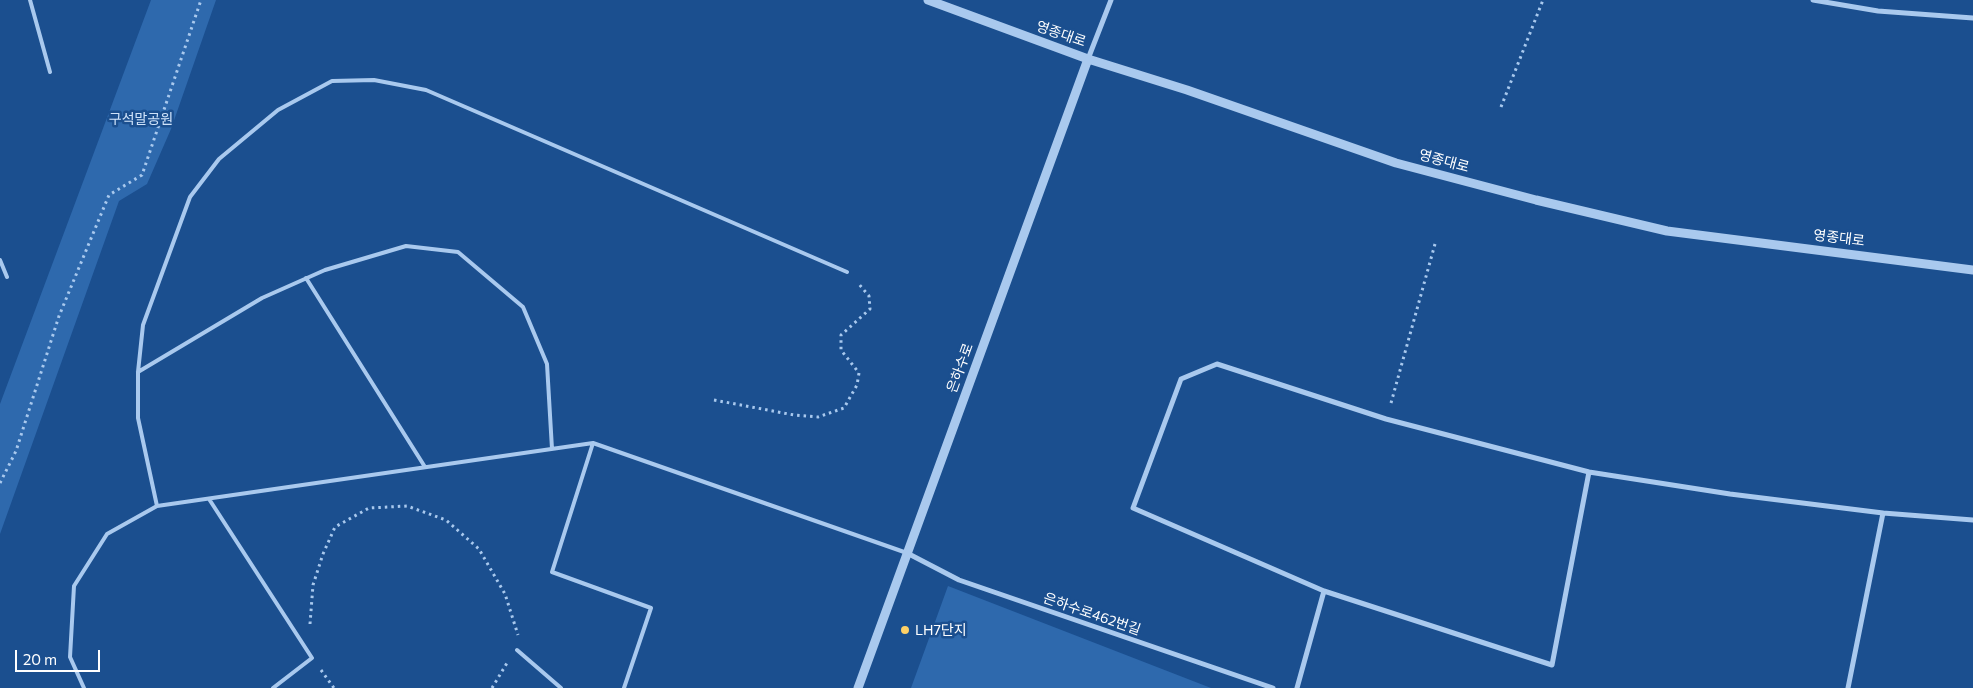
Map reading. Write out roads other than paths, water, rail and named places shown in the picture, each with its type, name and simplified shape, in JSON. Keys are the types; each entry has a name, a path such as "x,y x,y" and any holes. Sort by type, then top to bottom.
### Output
{"street":[{"name":"영종대로","path":"928,0 1088,59 1178,87 1396,163 1536,200 1667,232 1973,270"},
{"path":"1088,59 1111,0"},
{"path":"1813,0 1878,11 1973,18"},
{"name":"은하수로","path":"858,688 1088,59"},
{"path":"1589,472 1552,666 1324,591 1134,508 1181,379 1217,364 1386,419 1589,472 1730,494 1883,513 1973,520"},
{"path":"1848,688 1883,513"},
{"name":"은하수로462번길","path":"906,553 959,580 1273,688"},
{"path":"1296,688 1324,591"}],"lane":[{"path":"30,0 50,72"},
{"path":"157,506 138,418 138,372 143,325 190,197 219,159 278,110 332,81 374,80 426,90 847,272"},
{"path":"138,372 262,298 325,270 406,246 458,252 522,307 547,364 552,448"},
{"path":"0,260 7,277"},
{"path":"306,278 425,467"},
{"path":"84,688 70,657 74,586 107,534 157,506 593,443 906,553"},
{"path":"593,443 552,572 652,608 624,688"},
{"path":"209,499 312,658 273,688"},
{"path":"517,650 561,688"}],"place":[{"name":"LH7단지","path":"905,630"}],"park label":[{"name":"구석말공원","path":"141,119"}]}
